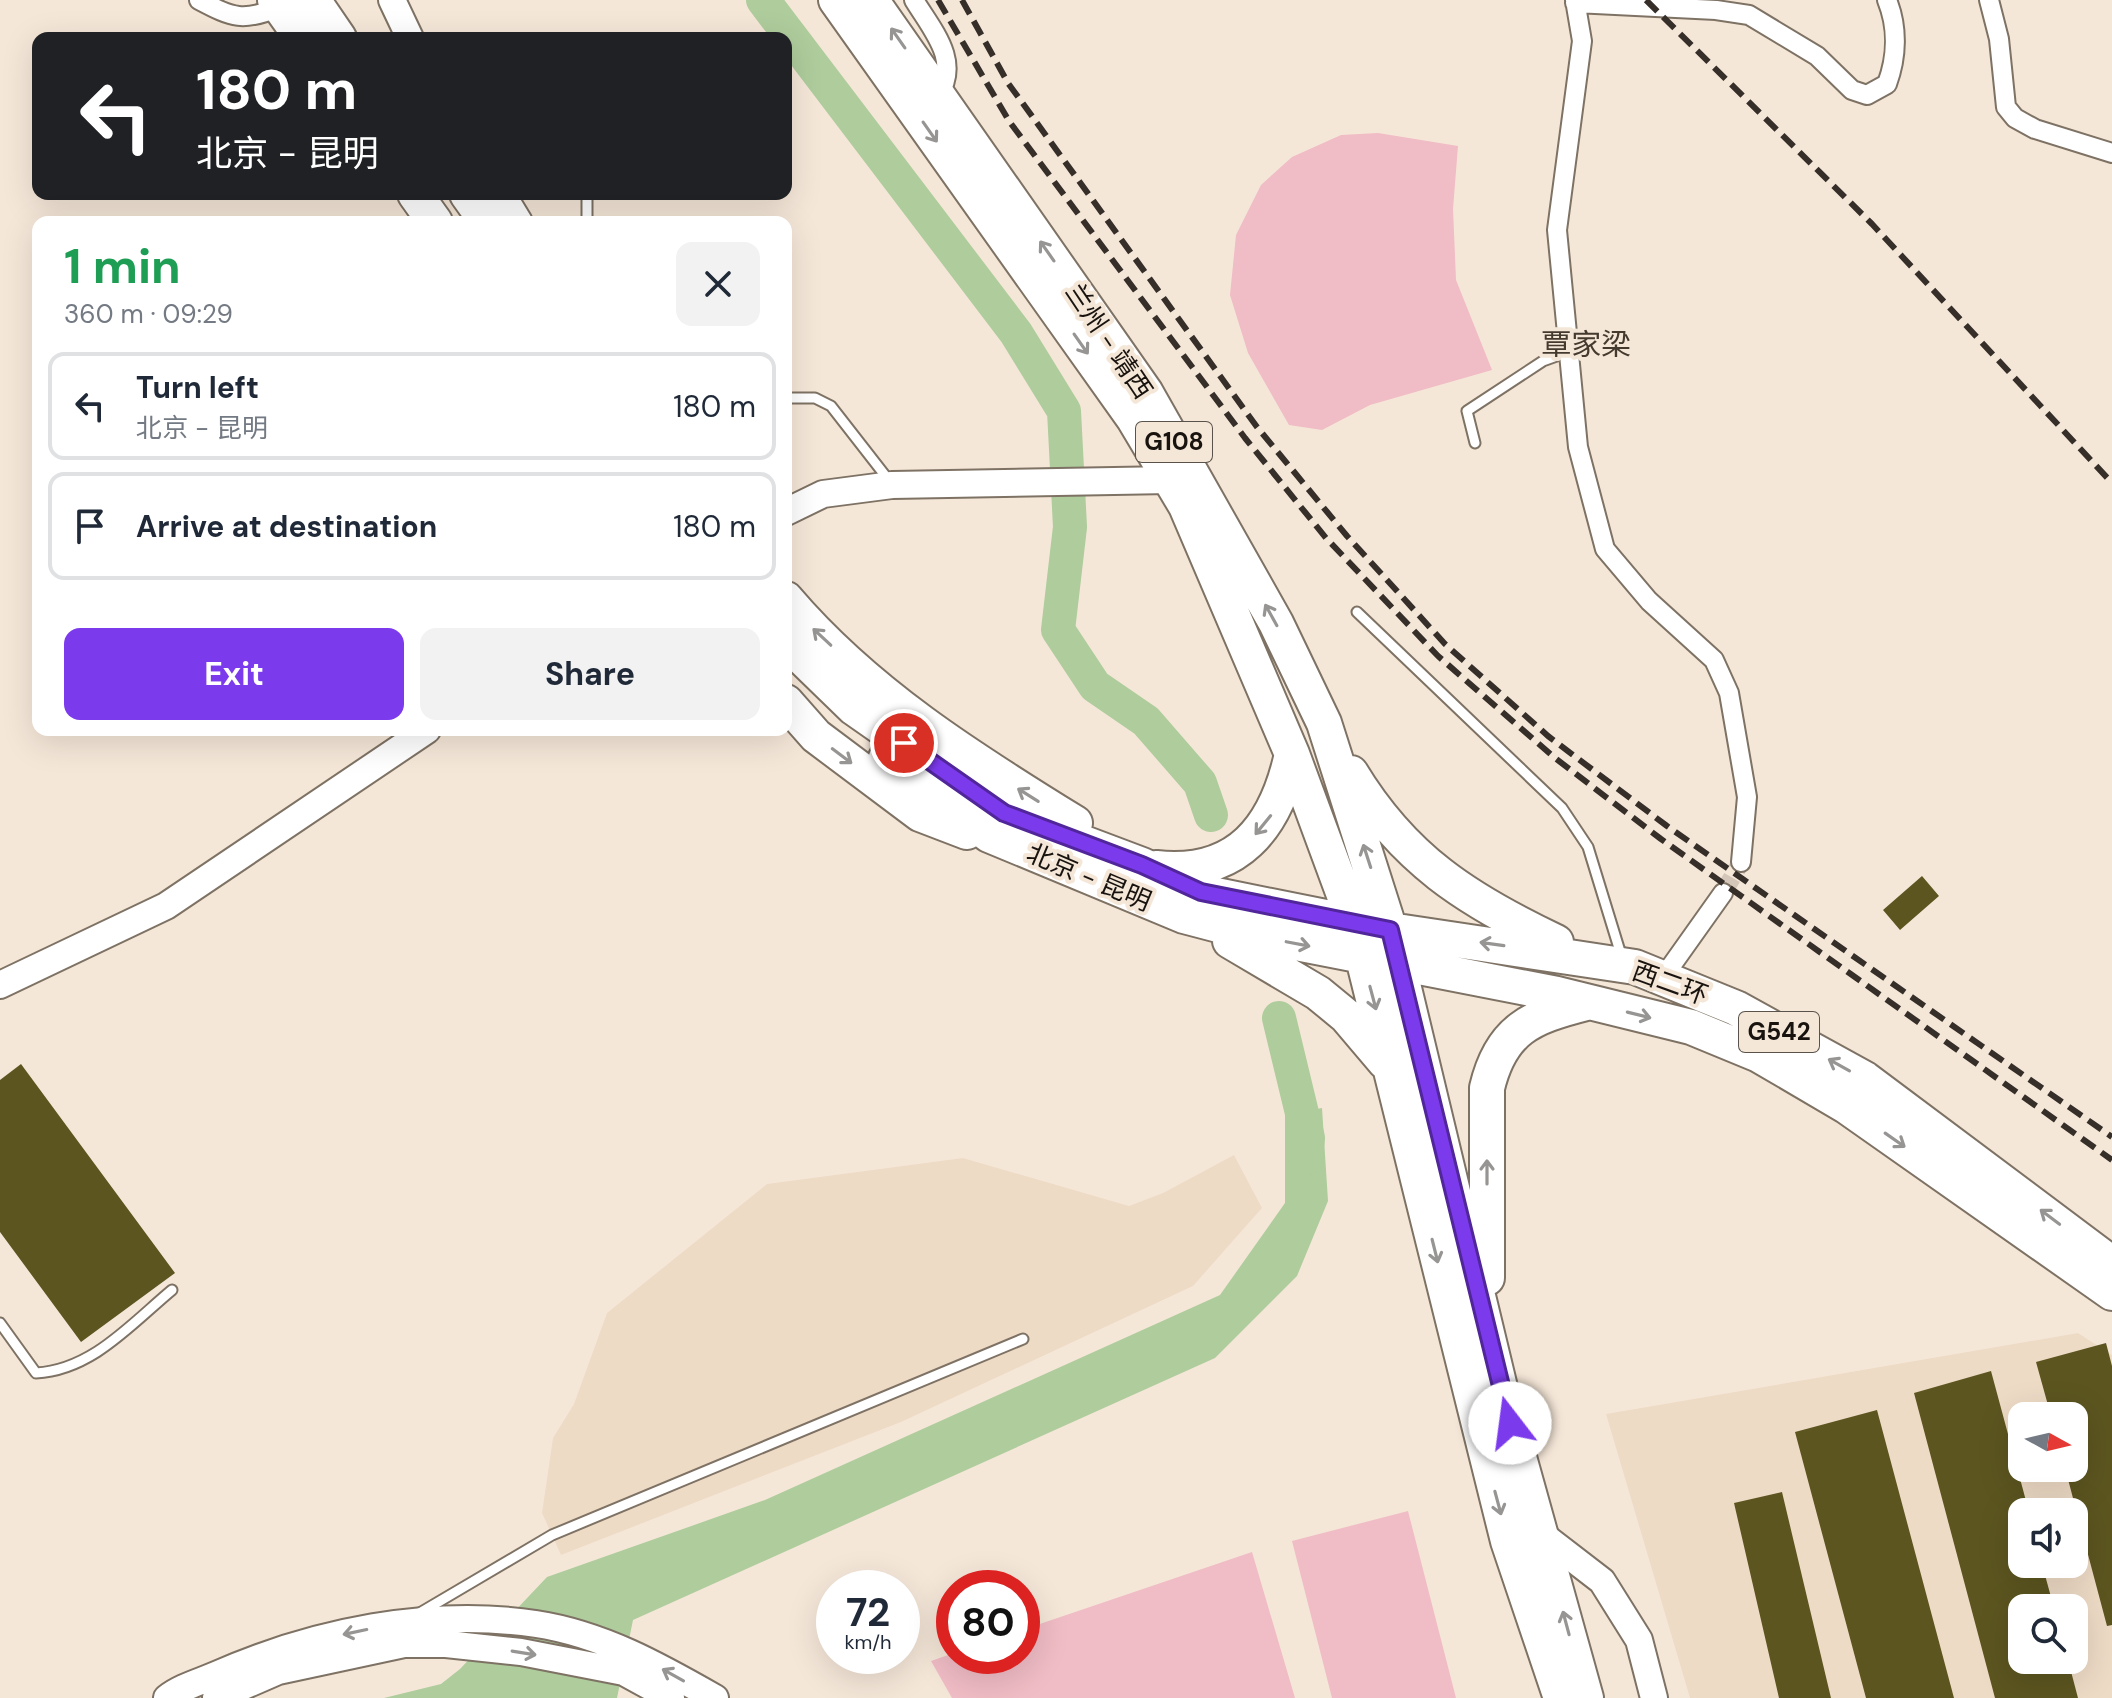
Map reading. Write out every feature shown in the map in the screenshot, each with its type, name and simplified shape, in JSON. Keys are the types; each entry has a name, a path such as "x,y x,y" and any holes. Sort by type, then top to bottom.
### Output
{"highway":[{"path":"313,0 335,32"},
{"path":"334,0 356,32"},
{"name":"兰州 - 靖西","path":"836,0 1134,419 1186,506 1292,754 1354,922"},
{"name":"兰州 - 靖西","path":"871,0 1146,393 1276,623 1324,723 1394,946"},
{"path":"277,3 298,32"},
{"path":"792,606 876,688 984,767 1142,865 1190,868 1222,858 1248,842 1277,807 1292,754"},
{"name":"北京 - 昆明","path":"792,649 846,716 1004,813 1142,865 1201,892 1354,922 1394,946"},
{"name":"北京 - 昆明","path":"792,676 846,716 989,835 1184,916 1361,956 1394,946"},
{"path":"792,709 816,736 920,814 1116,890"},
{"path":"1324,723 1357,783 1424,862 1487,909 1589,958"},
{"path":"1184,916 1318,993 1346,1016 1391,1069"},
{"name":"G108","path":"1354,922 1508,1541 1561,1698"},
{"name":"西二环","path":"1394,946 1589,958 1664,976 1736,1008 1865,1079 2112,1264"},
{"name":"西二环","path":"1394,946 1588,1002 1691,1027 1759,1055 1846,1106 2112,1293"},
{"name":"G108","path":"1394,946 1487,1334 1586,1698"},
{"path":"1487,1334 1487,1088 1493,1063 1508,1038 1532,1019 1588,1002"}],"street":[{"path":"199,0 231,17 254,17 277,3"},
{"path":"392,0 407,32"},
{"path":"914,0 943,47 949,71 938,96"},
{"path":"1741,862 1747,797 1729,693 1714,660 1649,601 1605,549 1578,447 1557,230 1582,41 1575,1 1749,15 1817,56 1852,90 1867,95 1887,84 1892,70 1895,29 1887,0"},
{"path":"1989,0 1999,39 2006,107 2015,118 2035,129 2112,153"},
{"path":"792,509 823,494 892,485 1170,480"},
{"path":"0,985 166,906 418,736"},
{"path":"1664,976 1723,893"},
{"path":"1541,1534 1602,1581 1639,1640 1654,1698"},
{"path":"216,1698 278,1671 460,1619 538,1624 715,1698"},
{"path":"167,1698 271,1650 403,1633 446,1644 628,1662 671,1698"}],"lane":[{"path":"1475,443 1467,411 1543,361 1568,352"},
{"path":"792,398 815,398 831,406 892,485"},
{"path":"1357,612 1562,808 1588,847 1624,965"},
{"path":"0,1323 36,1373 60,1372 86,1360 172,1290"},
{"path":"403,1633 552,1535 1023,1339"}],"shaded area":[{"path":"1378,133 1458,146 1453,209 1456,280 1492,370 1370,405 1322,430 1289,425 1248,353 1230,295 1236,235 1261,185 1292,157 1341,135"},
{"path":"1322,1108 1328,1201 1297,1276 1215,1358 633,1620 617,1698 384,1698 441,1684 460,1669 547,1577 765,1500 1220,1295 1285,1203 1285,1115"},
{"path":"1234,1155 1262,1208 1193,1286 901,1422 561,1555 542,1513 553,1438 574,1404 607,1313 767,1184 963,1158 1129,1206 1163,1193"},
{"path":"2078,1333 2112,1355 2112,1698 1690,1698 1606,1414"},
{"path":"1408,1511 1456,1698 1332,1698 1292,1541"},
{"path":"1252,1552 1295,1698 952,1698 938,1674 1040,1674 1040,1624"}],"building":[{"path":"1922,876 1939,896 1900,930 1883,910"},
{"path":"21,1064 175,1273 81,1342 0,1232 0,1080"},
{"path":"2106,1343 2112,1366 2112,1625 2107,1626 2088,1555 2088,1498 2073,1498 2069,1482 2088,1482 2088,1402 2047,1402 2036,1362"},
{"path":"1991,1371 2008,1434 2008,1482 2021,1482 2025,1498 2008,1498 2008,1578 2046,1578 2050,1594 2008,1594 2008,1674 2072,1674 2078,1698 1995,1698 1914,1393"},
{"path":"1877,1410 1954,1698 1866,1698 1795,1432"},
{"path":"1782,1492 1831,1698 1779,1698 1734,1503"}],"waterway":[{"path":"763,0 787,32"},
{"path":"792,38 1016,333 1064,411 1070,527 1058,630 1095,686 1146,721 1200,783 1211,815"},
{"path":"1279,1018 1308,1138 1306,1158"}],"tunnel":[{"path":"1723,893 1741,862"}],"railway":[{"path":"938,0 1009,121 1245,438 1326,538 1438,656 1555,758 1661,839 2112,1160"},
{"path":"962,0 1008,83 1257,427 1347,536 1445,644 1548,736 1667,826 2112,1137"},
{"path":"1646,0 1872,224 2112,483"}],"district":[{"name":"覃家梁","path":"1586,345"}],"route":[{"path":"904,743 1004,813 1142,865 1201,892 1390,930 1510,1423"}]}
